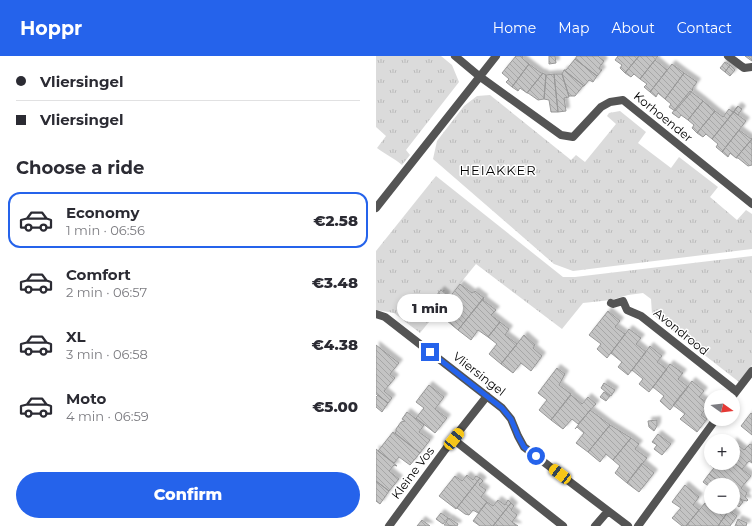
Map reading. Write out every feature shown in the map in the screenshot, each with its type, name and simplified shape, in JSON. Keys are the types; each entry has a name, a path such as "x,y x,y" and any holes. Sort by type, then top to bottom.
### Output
{"street":[{"name":"Korhoender","path":"456,56 479,76 561,136 573,137 601,107 610,102 623,100 752,204"},
{"path":"376,208 496,56"},
{"path":"728,56 744,68 752,67"},
{"name":"Avondrood","path":"611,303 613,304 623,301 627,310 641,316 729,390"},
{"name":"Vliersingel","path":"376,314 385,317 502,408 511,419 524,447 628,526"},
{"name":"Avondrood","path":"737,390 752,371"},
{"name":"Kleine Vos","path":"389,526 487,396"},
{"path":"638,526 711,426"},
{"path":"454,439 563,526"},
{"path":"596,526 608,511"}],"green space":[{"path":"376,56 441,56 452,65 459,82 406,150 410,155 402,165 377,148 386,136 376,127"},
{"path":"490,95 571,160 576,155 585,162 616,124 607,116 609,113 620,111 646,132 638,143 671,168 679,157 718,187 710,197 737,220 746,210 752,214 752,249 573,271 554,264 433,159 437,141 464,106 477,96"},
{"path":"436,176 563,277 575,277 752,256 752,365 739,382 652,314 651,299 643,293 628,295 611,300 583,303 562,329 476,264 420,333 394,313 376,310 376,251"}],"building":[{"path":"516,56 523,56 522,58 529,64 512,87 506,82 509,79 502,73"},
{"path":"549,56 555,56 556,63 549,64"},
{"path":"577,56 598,56 604,61 599,68 602,70 597,76 575,59"},
{"path":"618,56 639,56 625,73 620,68 622,65 615,60"},
{"path":"639,56 658,56 640,79 634,74 631,77 625,73"},
{"path":"745,56 752,56 752,61 749,59"},
{"path":"575,59 597,76 593,82 589,80 584,86 564,70 566,70"},
{"path":"655,60 667,70 650,92 644,87 647,84 640,79"},
{"path":"725,62 730,65 725,72 720,68"},
{"path":"529,64 543,73 527,93 520,88 518,91 512,87"},
{"path":"672,64 684,73 665,99 658,93 656,97 650,92"},
{"path":"730,65 735,70 730,76 725,72"},
{"path":"564,70 584,86 575,96 569,96 562,74"},
{"path":"543,73 546,75 544,99 538,100 527,93"},
{"path":"684,73 697,82 692,89 693,90 675,111 669,107 671,104 665,99"},
{"path":"554,74 558,112 551,112 549,100 544,99 546,75"},
{"path":"554,74 562,74 569,97 564,98 566,111 558,112"},
{"path":"690,91 703,101 688,120 681,115 679,118 672,113"},
{"path":"703,101 715,111 697,133 692,128 694,125 688,120"},
{"path":"738,106 712,139 706,134 703,137 697,133 715,111 723,117 729,109 733,112"},
{"path":"738,106 742,109 738,115 734,112"},
{"path":"734,112 746,121 722,152 716,147 718,144 712,139"},
{"path":"739,130 752,139 736,158 730,153 728,157 722,152"},
{"path":"752,139 752,165 748,166 736,158"},
{"path":"460,284 472,293 475,291 484,298 458,330 446,320 454,310 445,303"},
{"path":"441,290 447,295 443,302 436,296"},
{"path":"484,297 483,300 496,310 491,315 500,322 488,337 478,330 471,340 458,330"},
{"path":"608,311 620,321 615,327 625,334 607,358 597,349 601,344 589,335"},
{"path":"500,322 509,329 505,335 517,344 501,364 489,354 497,344 488,337"},
{"path":"629,329 641,338 636,344 646,352 628,375 618,367 622,362 611,353"},
{"path":"524,335 535,345 533,348 542,356 531,371 521,363 513,373 501,364"},
{"path":"376,345 399,363 390,374 395,378 384,391 392,398 388,403 376,394"},
{"path":"650,346 662,356 657,362 667,369 649,392 639,384 643,379 632,370"},
{"path":"670,364 683,373 678,379 688,387 670,410 660,401 664,396 653,387"},
{"path":"557,368 565,374 559,385 571,394 551,420 539,410 547,400 538,393"},
{"path":"692,381 704,391 699,397 704,400 704,411 701,415 704,417 704,423 697,432 680,419 685,414 673,405"},
{"path":"604,383 615,390 611,396 601,388"},
{"path":"429,385 444,397 435,409 447,418 435,433 416,418 424,408 416,402"},
{"path":"604,392 610,396 606,401 600,397"},
{"path":"378,395 388,403 382,412 376,407 376,397"},
{"path":"571,395 582,404 588,397 596,404 578,424 572,419 563,429 551,420"},
{"path":"590,410 610,425 588,452 576,443 584,433 577,427 575,429"},
{"path":"407,412 424,425 419,432 430,440 420,453 395,433 401,422 405,421 402,419"},
{"path":"751,413 752,414 752,435 741,426"},
{"path":"657,420 657,426 654,431 649,427 648,421"},
{"path":"610,425 631,438 613,460 606,454 600,462 588,452"},
{"path":"393,432 420,453 410,465 399,457 394,463 378,451"},
{"path":"658,434 671,444 662,455 654,449 657,445 652,442"},
{"path":"631,438 639,444 635,449 647,458 627,483 615,473 620,466 613,460"},
{"path":"750,444 752,445 752,463 749,461 742,469 740,467 740,447 744,450"},
{"path":"376,449 397,466 394,465 389,471 399,479 389,491 376,481"},
{"path":"642,463 654,473 639,492 627,483"},
{"path":"740,467 751,476 741,488 747,493 745,497 748,500 740,498 740,478 714,478 709,474 712,470 740,470"},
{"path":"709,474 714,478 706,478"},
{"path":"467,475 473,480 476,476 480,478 456,509 439,496 455,476 462,481"},
{"path":"480,478 483,481 479,485 486,490 481,497 487,502 478,513 473,510 469,515 465,514 457,508"},
{"path":"376,481 389,491 380,504 376,501"},
{"path":"685,485 699,497 693,505 699,510 686,526 682,526 672,518 681,508 672,502"},
{"path":"498,500 505,505 508,500 511,503 493,526 480,526 473,521 487,502 493,506"},
{"path":"511,503 514,506 511,510 517,515 512,522 518,526 493,526"},
{"path":"704,504 704,514 726,514 718,526 686,526"},
{"path":"441,513 448,518 443,524 436,519"},
{"path":"726,514 734,514 737,516 730,526 718,526"},
{"path":"449,518 458,524 457,526 444,525"},
{"path":"738,519 747,523 746,526 735,526"},
{"path":"422,520 430,526 417,526"}],"district":[{"name":"HEIAKKER","path":"498,170"}],"route":[{"path":"430,352 502,408 511,419 524,447 536,456"}]}
